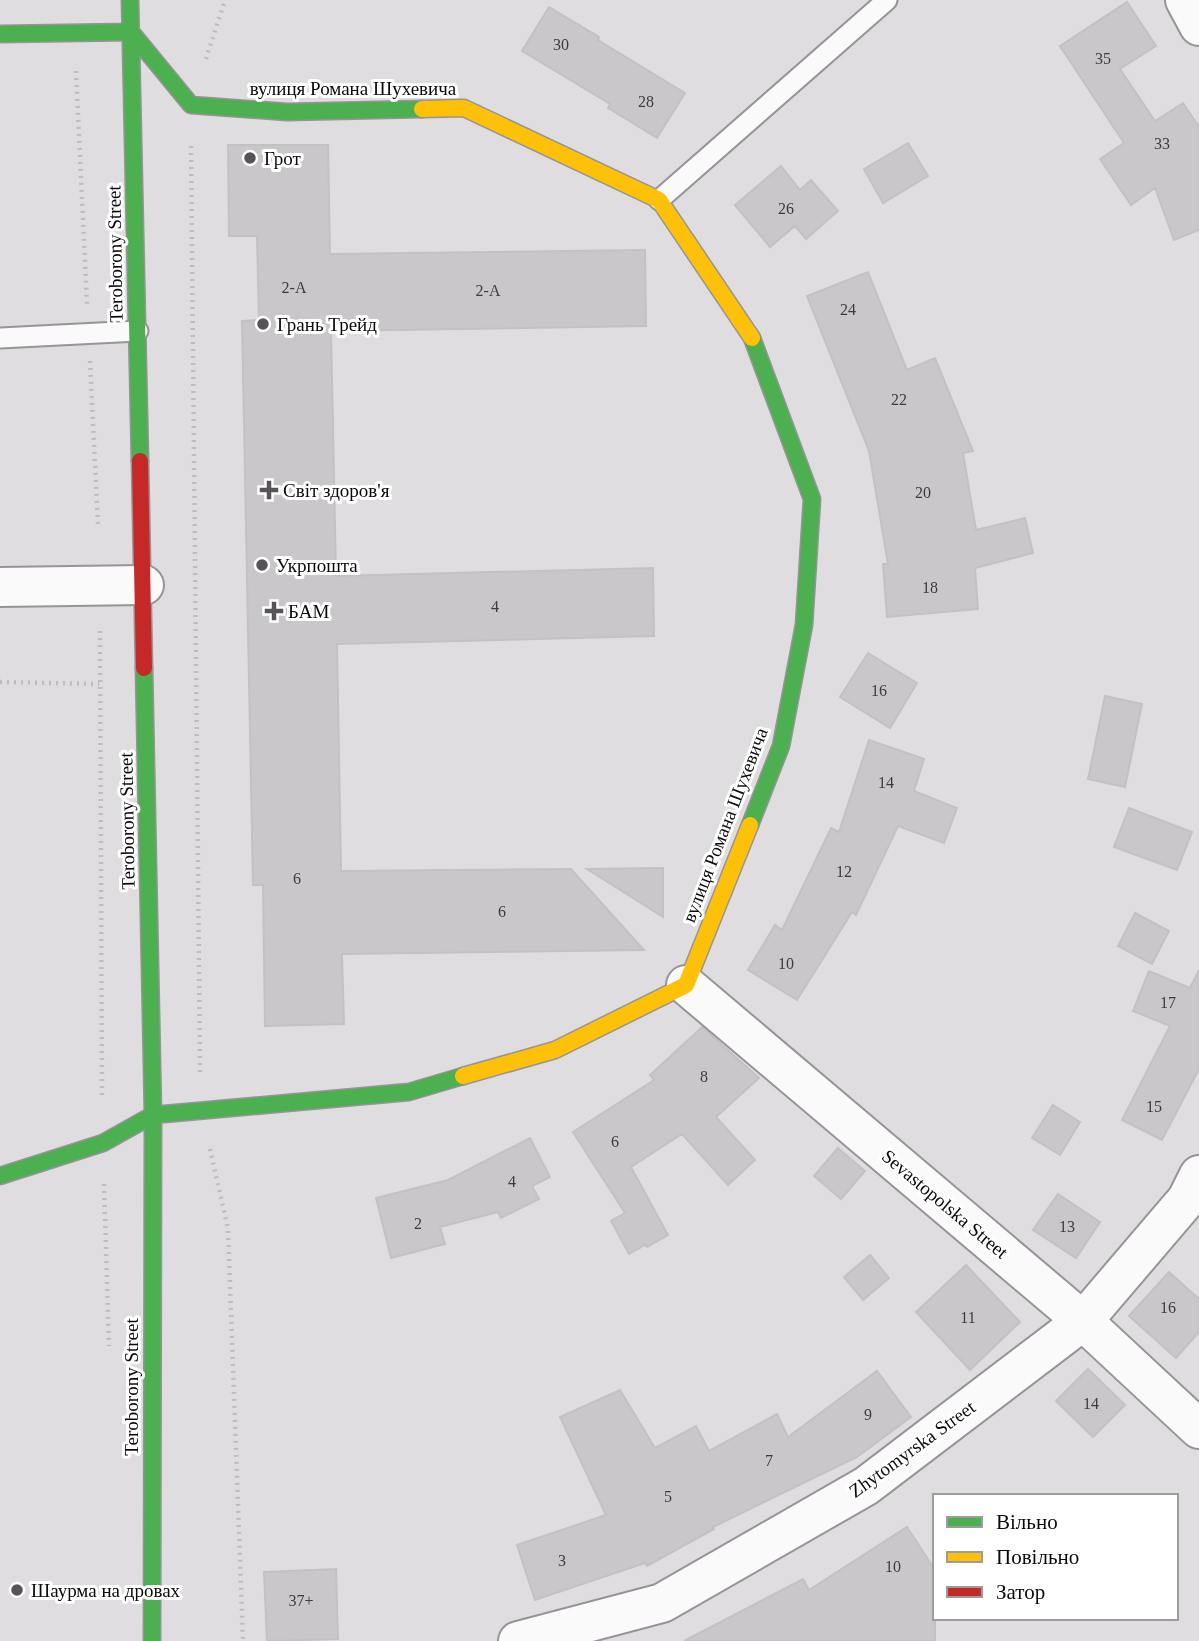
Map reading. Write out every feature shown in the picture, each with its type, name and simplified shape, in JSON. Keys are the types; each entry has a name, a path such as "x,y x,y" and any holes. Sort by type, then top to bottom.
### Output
{"street":[{"name":"Teroborony Street","path":"130,0 153,1115 152,1641"},
{"path":"1185,0 1199,26"},
{"path":"0,34 131,32 191,105"},
{"name":"вулиця Романа Шухевича","path":"191,105 287,112 464,108 659,200 751,335 812,499 804,625 781,746 686,985"},
{"path":"0,587 144,585"},
{"path":"0,1176 103,1143 153,1115 409,1092 555,1050 686,985"},
{"name":"Sevastopolska Street","path":"686,985 1083,1321 1199,1429"},
{"name":"Zhytomyrska Street","path":"518,1641 662,1603 866,1486 1083,1321 1187,1199 1199,1175"}],"lane":[{"path":"659,200 887,0"},
{"path":"0,338 138,331"}],"path":[{"path":"225,0 191,105 201,1111 228,1230 243,1641"},
{"path":"74,32 101,586 99,684 103,1143 109,1350"},
{"path":"0,682 99,684"}],"building":[{"path":"1127,2 1156,46 1120,69 1155,121 1183,103 1199,127 1199,230 1174,240 1155,188 1131,205 1100,159 1124,143 1060,46"},
{"path":"549,7 685,93 657,138 608,108 610,104 522,51"},
{"path":"908,143 928,176 883,203 864,169"},
{"path":"228,145 328,145 330,254 645,250 646,326 331,331 336,576 653,568 654,636 337,644 341,871 571,869 644,950 342,954 344,1024 265,1026 263,885 253,885 242,321 259,320 257,236 229,236"},
{"path":"781,166 800,190 811,180 838,211 806,239 795,226 770,247 735,205"},
{"path":"868,272 907,370 935,358 973,451 963,453 976,530 1025,518 1033,553 975,568 978,609 887,617 883,564 888,564 869,451 807,296"},
{"path":"868,653 917,683 890,728 840,697"},
{"path":"1105,696 1142,704 1125,787 1088,779"},
{"path":"869,740 924,759 914,791 957,808 944,843 898,826 856,915 852,912 797,1000 748,970 775,925 782,930 831,828 839,832"},
{"path":"1129,808 1192,832 1177,870 1114,847"},
{"path":"663,868 663,917 587,869"},
{"path":"1135,913 1169,931 1152,964 1118,946"},
{"path":"1199,970 1199,1069 1162,1140 1122,1120 1170,1026 1133,1011 1149,971 1190,988"},
{"path":"702,1027 759,1078 716,1117 755,1160 728,1185 682,1134 631,1167 668,1235 629,1254 611,1221 625,1213 573,1132 654,1080 650,1075"},
{"path":"1053,1105 1080,1122 1060,1155 1032,1138"},
{"path":"530,1138 550,1177 532,1186 539,1199 501,1218 498,1212 440,1227 445,1244 391,1258 376,1198 448,1180"},
{"path":"838,1148 865,1171 841,1199 814,1176"},
{"path":"1058,1194 1100,1222 1076,1258 1033,1230"},
{"path":"870,1255 889,1278 863,1300 844,1277"},
{"path":"966,1265 1020,1322 970,1370 916,1312"},
{"path":"1169,1272 1199,1299 1199,1332 1176,1358 1129,1316"},
{"path":"1088,1369 1125,1405 1093,1437 1056,1401"},
{"path":"877,1371 911,1417 857,1457 713,1527 714,1529 647,1566 645,1563 535,1600 517,1545 606,1515 560,1417 620,1390 655,1448 696,1426 709,1451 777,1414 788,1437"},
{"path":"907,1527 933,1567 935,1641 684,1641 803,1579 809,1590"},
{"path":"336,1569 338,1639 267,1641 264,1572"}],"traffic: fast":[{"path":"130,0 140,461"},
{"path":"0,34 131,32 191,105 287,112 422,109"},
{"path":"750,825 781,746 804,625 812,499 752,338"},
{"path":"144,668 153,1115 152,1641"},
{"path":"0,1176 103,1143 153,1115 409,1092 463,1076"}],"traffic: slow":[{"path":"422,109 464,108 659,200 752,338"},
{"path":"463,1076 555,1050 686,985 750,825"}],"traffic: jam":[{"path":"140,461 144,668"}],"place":[{"name":"Грот","path":"250,158"},
{"name":"Грань Трейд","path":"263,324"},
{"name":"Світ здоров'я","path":"269,490"},
{"name":"Укрпошта","path":"262,565"},
{"name":"БАМ","path":"274,611"},
{"name":"Шаурма на дровах","path":"17,1590"}]}
